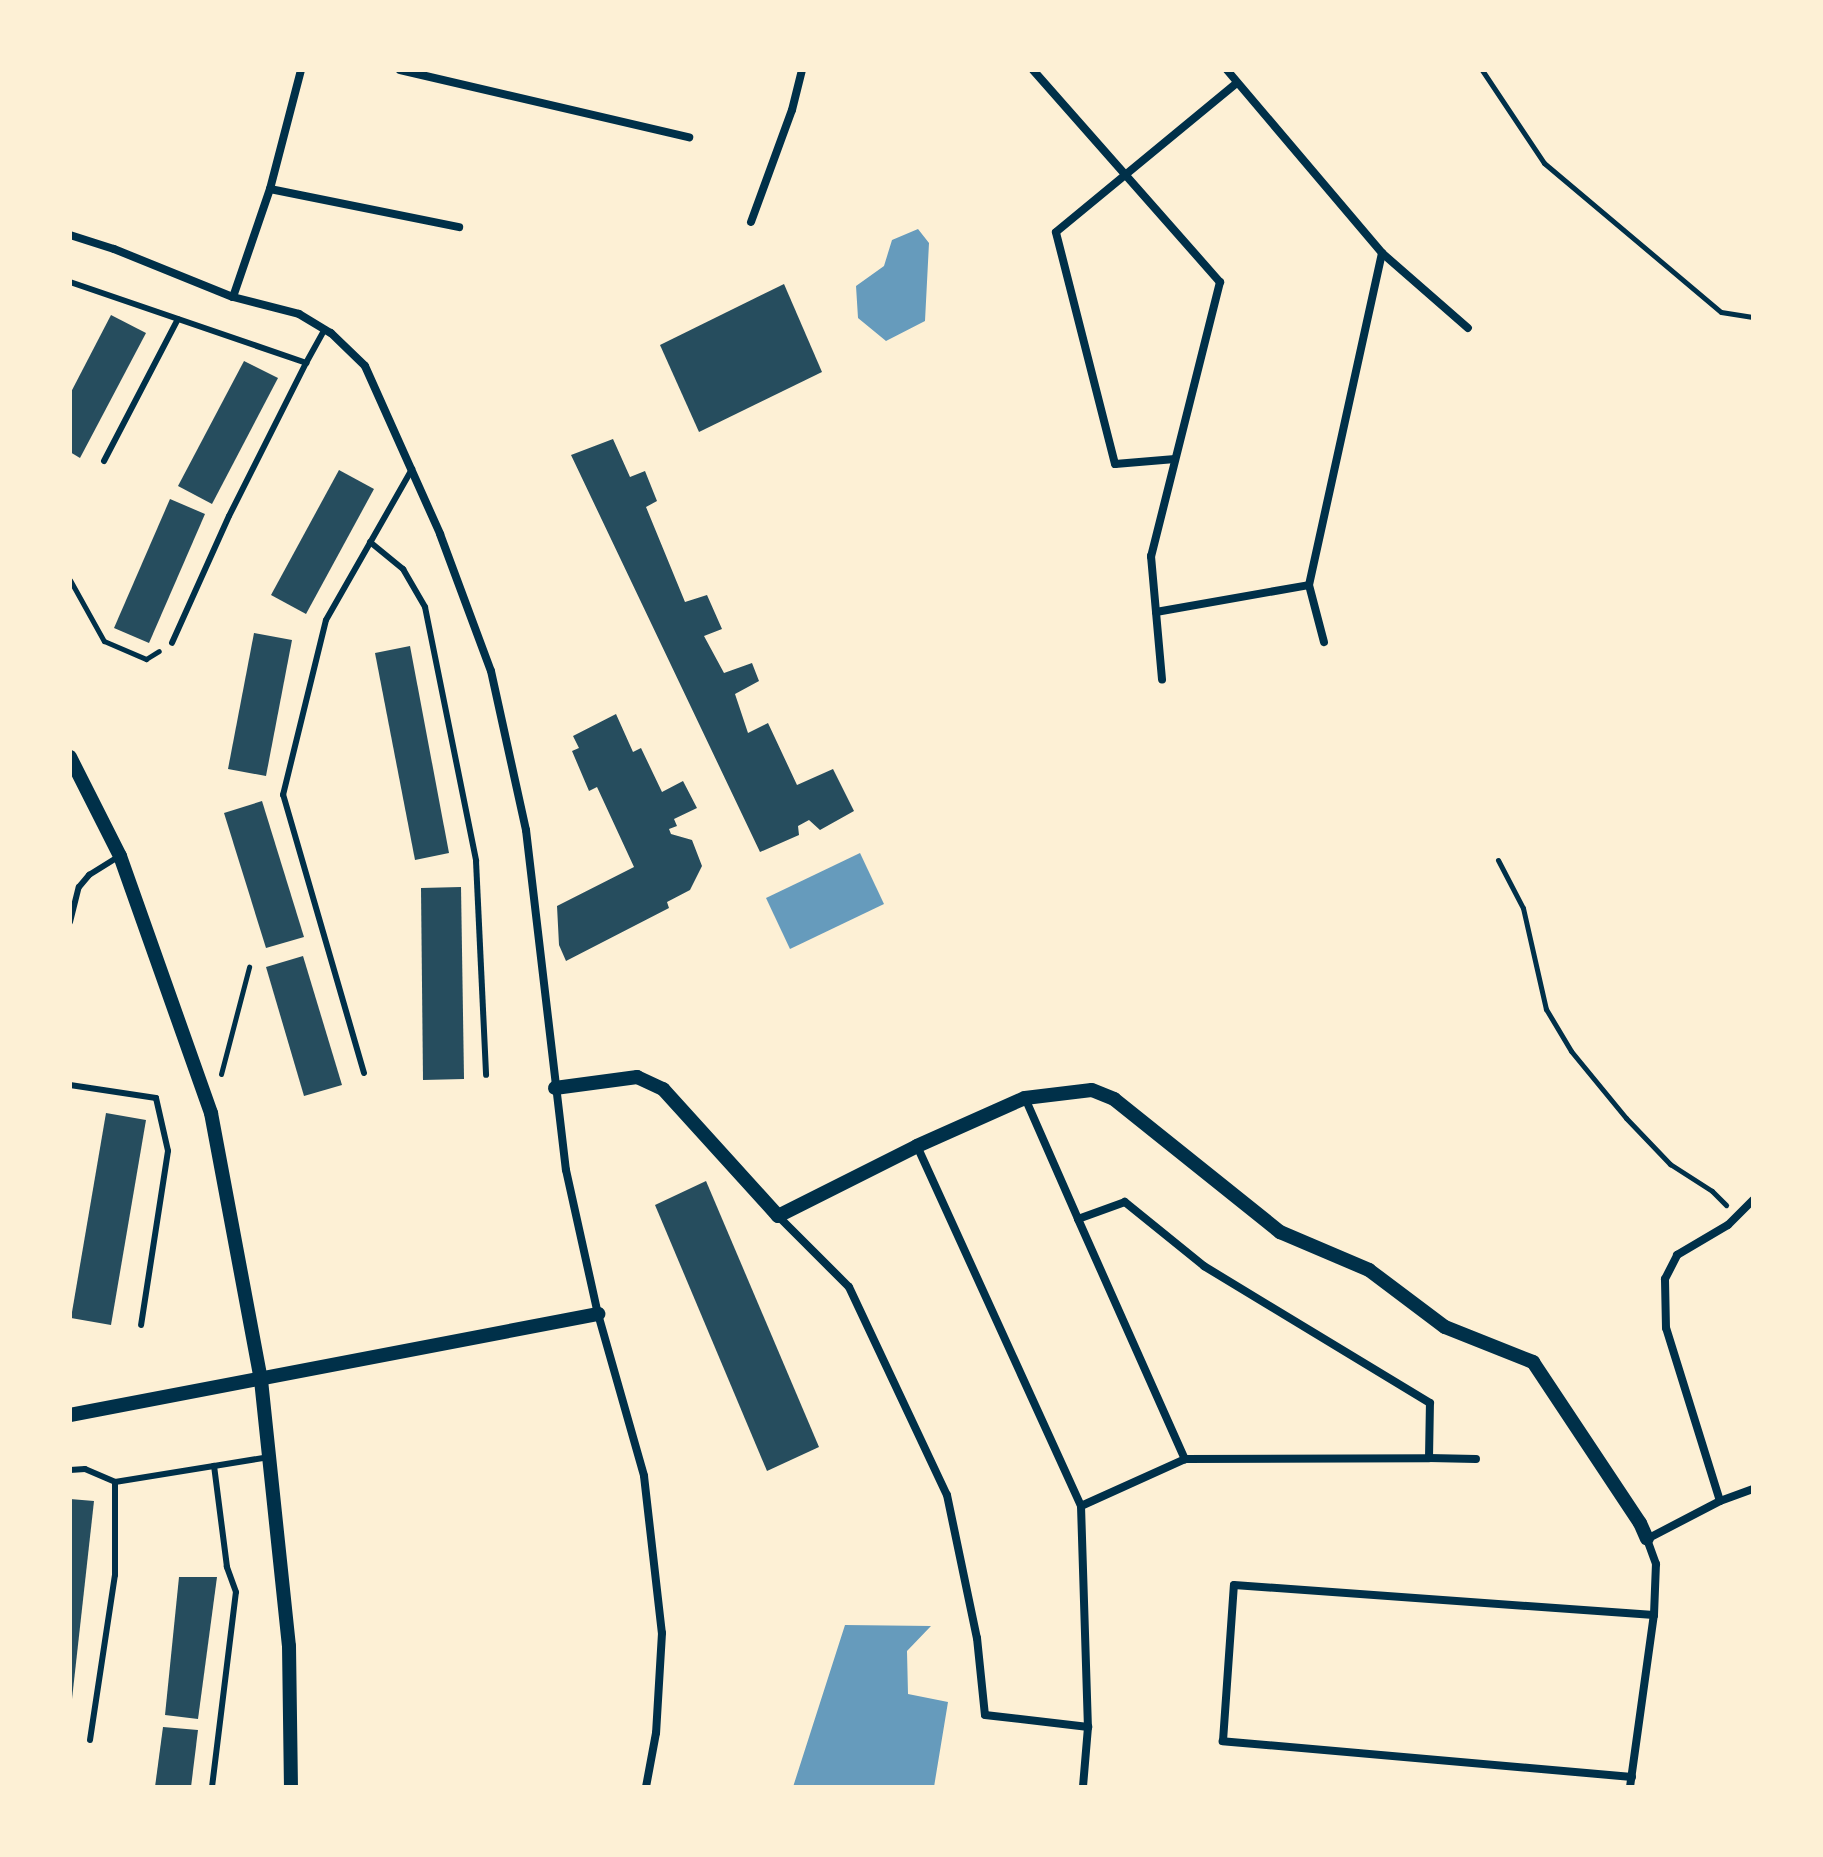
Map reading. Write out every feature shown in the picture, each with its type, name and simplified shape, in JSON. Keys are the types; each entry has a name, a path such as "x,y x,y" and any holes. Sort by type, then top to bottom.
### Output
{"street":[{"path":"233,297 270,189 301,70"},
{"path":"400,70 689,137"},
{"path":"443,80 446,70"},
{"path":"751,222 792,110 802,70"},
{"path":"1033,70 1220,282 1151,556 1162,680"},
{"path":"1227,70 1382,253 1468,328"},
{"path":"1175,459 1115,464 1056,232 1237,83"},
{"path":"270,189 459,227"},
{"path":"70,235 114,249 233,297 299,314 325,329 365,366 440,534 491,671 526,830 566,1170 598,1314 644,1476 662,1633 656,1733 646,1787"},
{"path":"1324,642 1309,585 1382,253"},
{"path":"1156,612 1309,585"},
{"path":"70,757 120,856 211,1113 261,1380 289,1646 291,1787"},
{"path":"555,1088 637,1077 663,1089 778,1216 849,1287 947,1495 977,1638 985,1715 1088,1727"},
{"path":"778,1216 917,1146 1025,1098 1092,1090 1114,1099 1280,1232 1369,1270 1445,1327 1533,1362 1640,1523 1656,1564 1654,1615 1631,1782 1223,1741 1234,1585 1654,1615"},
{"path":"1025,1098 1185,1459"},
{"path":"917,1146 1081,1506 1088,1727 1083,1787"},
{"path":"1720,1501 1666,1328 1665,1279 1677,1255 1736,1217 1753,1200"},
{"path":"1078,1219 1125,1202 1204,1266 1430,1403 1429,1458"},
{"path":"70,1415 598,1314"},
{"path":"1081,1506 1185,1459 1476,1459"},
{"path":"1647,1539 1720,1501 1753,1489"}],"lane":[{"path":"70,282 306,363"},
{"path":"104,461 178,319"},
{"path":"172,643 229,516 325,329"},
{"path":"364,1073 283,795 326,620 412,469"},
{"path":"370,542 403,569 425,607 476,861 486,1075"},
{"path":"70,922 79,887 89,875 120,856"},
{"path":"70,1085 156,1098 168,1151 141,1325"},
{"path":"70,1470 85,1469 115,1482 269,1457"},
{"path":"212,1787 236,1592 227,1567 214,1466"},
{"path":"90,1740 115,1575 115,1482"}],"path":[{"path":"1482,70 1544,163 1721,312 1753,317"},
{"path":"70,580 104,641 146,659 163,649"},
{"path":"1498,860 1523,908 1546,1009 1571,1051 1626,1118 1670,1164 1712,1191 1736,1217"},
{"path":"211,1113 249,967"}],"water":[{"path":"918,229 929,243 925,321 886,341 858,318 856,286 884,266 892,240"},
{"path":"860,853 884,904 790,949 766,898"},
{"path":"845,1625 931,1626 907,1651 908,1694 948,1702 934,1787 793,1787"}],"building":[{"path":"784,284 822,372 699,432 660,345"},
{"path":"111,315 146,333 80,458 70,452 70,394"},
{"path":"244,361 278,378 212,504 178,486"},
{"path":"613,439 630,477 645,471 657,501 646,507 685,602 707,595 722,629 704,636 724,673 752,663 759,681 735,694 748,733 768,723 797,785 833,769 854,811 820,830 809,820 798,826 799,835 760,852 571,455"},
{"path":"339,470 374,489 306,614 271,595"},
{"path":"170,499 205,514 149,643 114,628"},
{"path":"254,633 292,640 266,776 228,769"},
{"path":"410,646 449,853 415,860 375,653"},
{"path":"616,714 633,752 641,748 662,792 683,781 697,808 674,819 677,826 669,829 671,834 692,840 702,866 690,890 667,902 669,908 566,961 559,945 557,906 634,867 597,787 589,791 572,751 579,748 573,736"},
{"path":"262,801 304,937 266,948 224,813"},
{"path":"461,887 464,1079 423,1080 421,888"},
{"path":"303,956 342,1085 304,1096 266,967"},
{"path":"106,1113 146,1120 111,1325 71,1318"},
{"path":"706,1181 819,1447 767,1471 655,1205"},
{"path":"70,1499 94,1501 72,1699 70,1699"},
{"path":"179,1577 217,1577 198,1719 165,1715"},
{"path":"163,1727 198,1730 191,1787 155,1787"}]}
